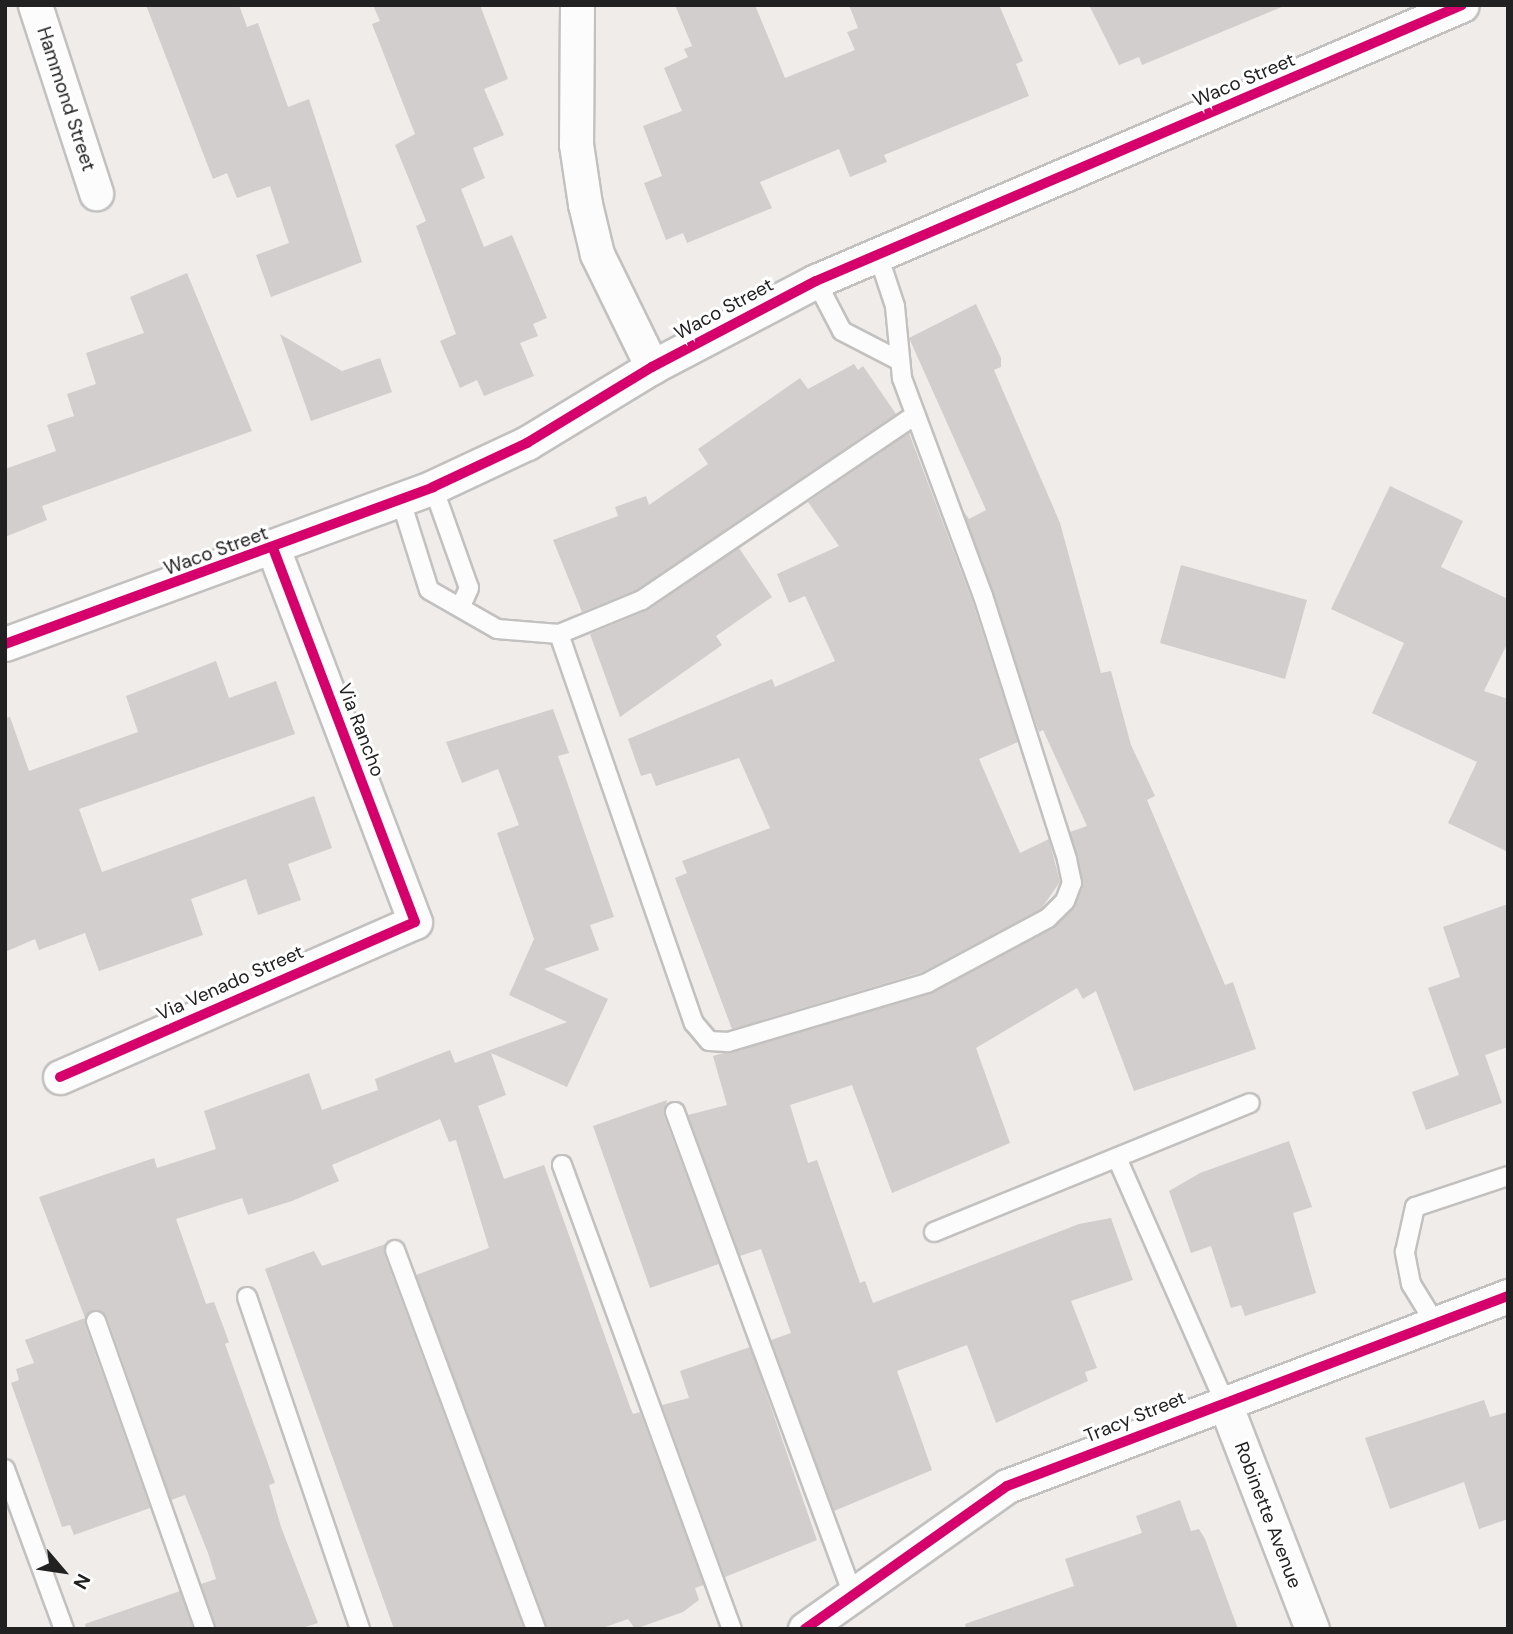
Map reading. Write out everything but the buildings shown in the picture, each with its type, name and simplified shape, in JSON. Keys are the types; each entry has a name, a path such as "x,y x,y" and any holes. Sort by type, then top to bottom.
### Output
{"street":[{"name":"Hammond Street","path":"35,5 96,193"},
{"path":"577,5 576,144 585,204 597,254 652,367"},
{"name":"Waco Street","path":"5,644 274,550 433,487 527,443 652,367 816,281 879,258 1462,5"},
{"name":"Via Rancho","path":"274,550 415,922"},
{"name":"Via Venado Street","path":"60,1077 415,922"},
{"name":"Tracy Street","path":"805,1629 1007,1486 1224,1401 1508,1296"},
{"name":"Robinette Avenue","path":"1224,1401 1312,1629"}],"lane":[{"path":"559,634 694,1023 709,1041 728,1042 927,983 1048,918 1072,883 1066,859 983,596 896,359 895,306 879,258"},
{"path":"816,281 842,331 896,359"},
{"path":"400,498 429,590 497,629 559,634 642,600 915,415"},
{"path":"433,487 469,588 461,606"},
{"path":"934,1233 1250,1102"},
{"path":"675,1112 853,1595"},
{"path":"1117,1158 1224,1401"},
{"path":"562,1165 732,1629"},
{"path":"1435,1323 1411,1284 1405,1252 1415,1207 1508,1176"},
{"path":"395,1250 536,1629"},
{"path":"247,1297 360,1629"},
{"path":"96,1321 205,1629"},
{"path":"5,1469 64,1629"}],"cycle path":[{"path":"5,644 433,487 527,443 652,367 816,281 1462,5"},
{"path":"60,1077 415,922 274,550"},
{"path":"805,1629 1007,1486 1508,1296"}]}
